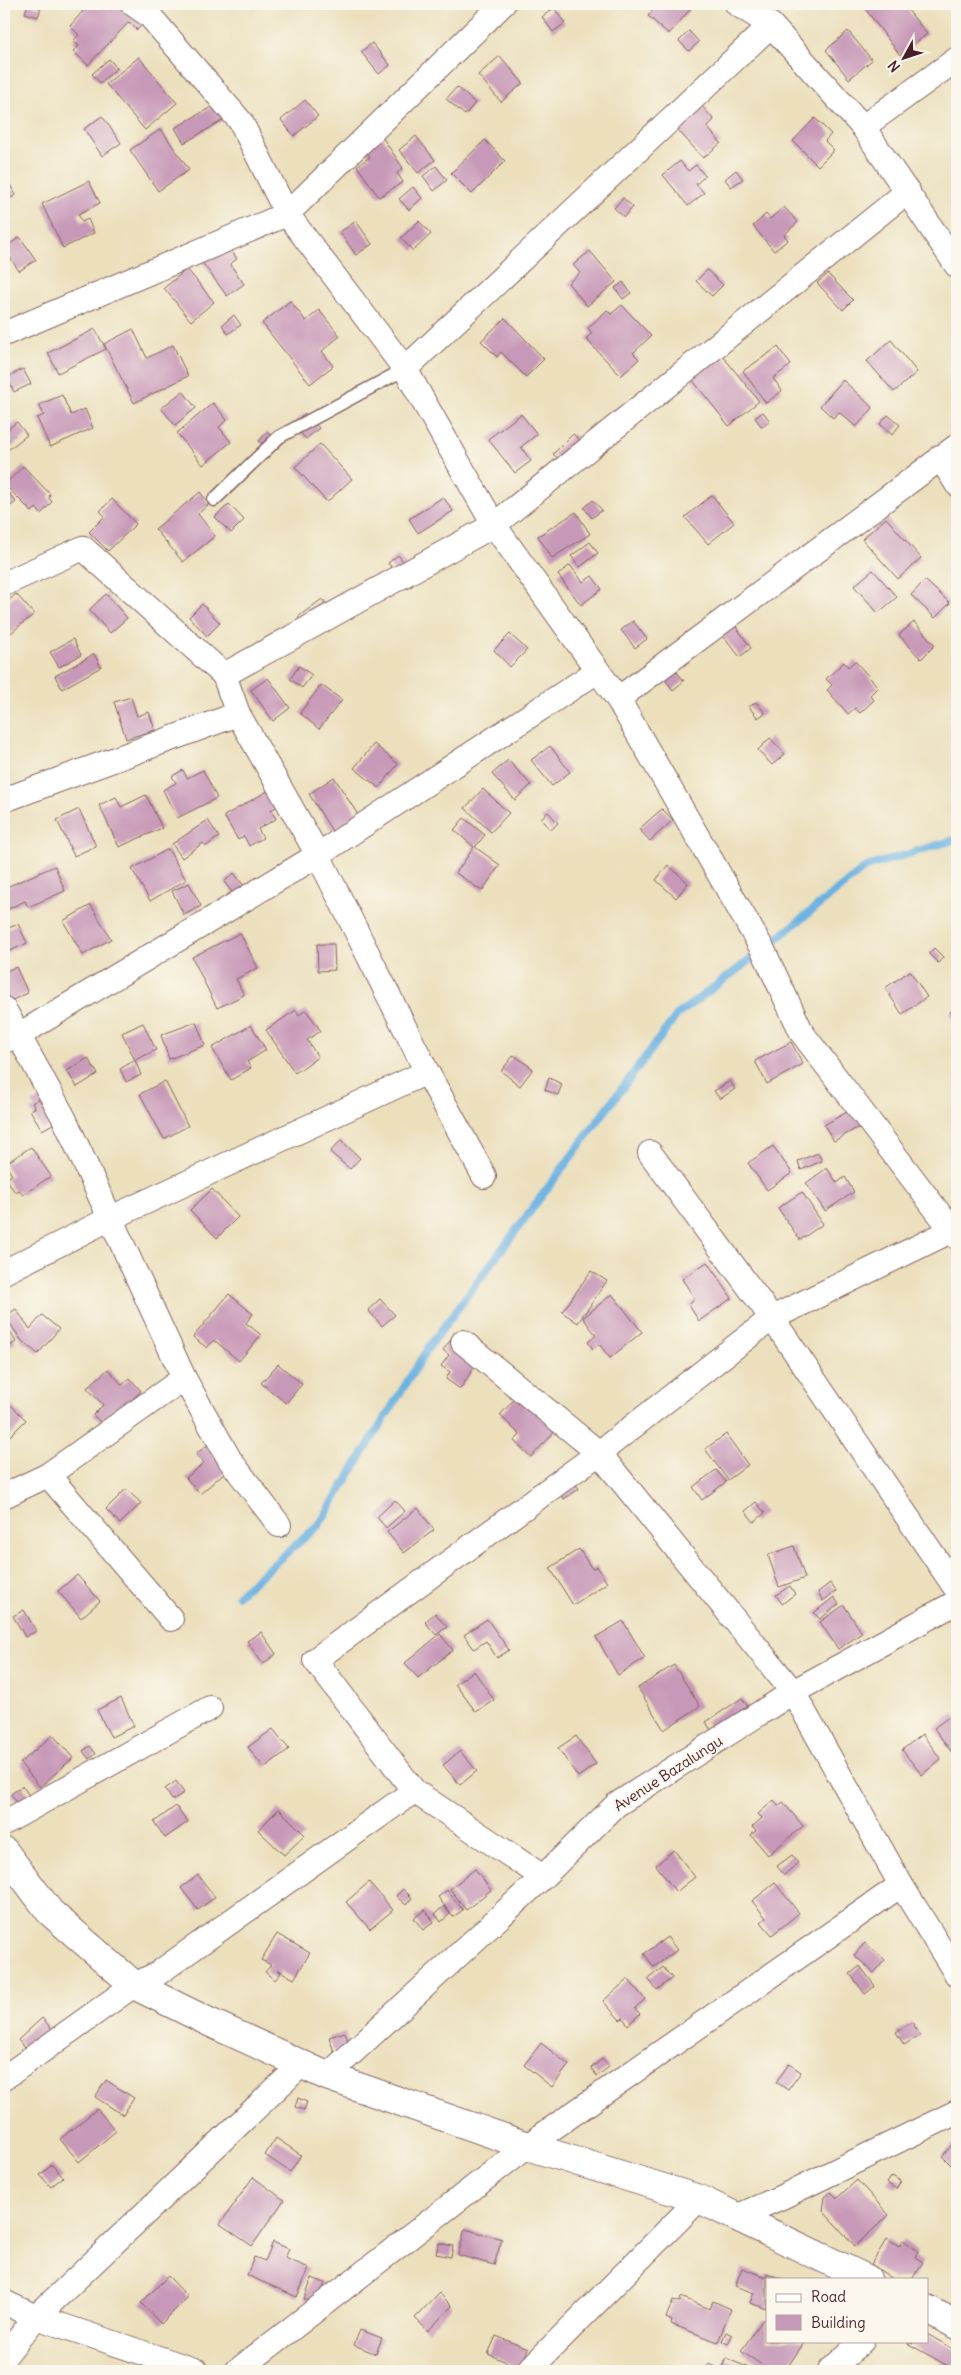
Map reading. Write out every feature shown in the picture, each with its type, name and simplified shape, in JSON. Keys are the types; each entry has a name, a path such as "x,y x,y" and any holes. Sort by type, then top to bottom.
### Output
{"street":[{"path":"132,4 148,15 241,122 287,214 406,369 494,525 596,672 618,700 763,950 802,1033 956,1231 772,1318 598,1453 315,1660 414,1792 543,1877"},
{"path":"4,334 287,214 503,4"},
{"path":"737,4 771,25 862,127 908,191 957,266"},
{"path":"406,369 771,25"},
{"path":"862,127 957,59"},
{"path":"224,675 494,525 908,191"},
{"path":"618,700 949,451 957,484"},
{"path":"4,584 83,548 224,675 238,714 318,855 427,1072 484,1176"},
{"path":"11,1038 318,855 596,672"},
{"path":"4,800 238,714"},
{"path":"4,1009 11,1038 64,1118 184,1378 230,1460 279,1526"},
{"path":"4,1272 111,1218 427,1072"},
{"path":"650,1153 772,1318 957,1590"},
{"path":"463,1342 598,1453 793,1692 901,1885 957,1975"},
{"path":"4,1496 48,1475 184,1378"},
{"path":"48,1475 171,1619"},
{"name":"Avenue Bazalungu","path":"327,2076 543,1877 616,1806 793,1692 957,1602"},
{"path":"4,1823 210,1708"},
{"path":"4,2078 134,1985 157,1974 414,1792"},
{"path":"4,1851 50,1912 134,1985 327,2076 527,2146 699,2199 866,2278"},
{"path":"237,2371 527,2146 901,1885"},
{"path":"4,2357 36,2317 302,2064"},
{"path":"736,2217 784,2196 957,2112"},
{"path":"528,2371 699,2199"},
{"path":"4,2302 36,2317 197,2371"},
{"path":"928,2310 957,2326"},
{"path":"830,2371 861,2342"}],"lane":[{"path":"214,500 279,438 406,369"}],"building":[{"path":"28,4 41,8 38,17 25,13"},
{"path":"78,4 116,4 125,12 154,13 137,30 129,22 88,65 73,51 79,46 73,41 79,35 70,26 84,10"},
{"path":"658,4 689,4 692,7 669,34 648,16"},
{"path":"873,4 903,4 927,34 900,55 866,10"},
{"path":"554,8 565,23 553,32 542,17"},
{"path":"689,31 699,42 689,51 679,41"},
{"path":"848,31 872,60 849,79 826,50"},
{"path":"372,43 390,65 379,74 361,52"},
{"path":"500,56 523,83 501,102 478,75"},
{"path":"139,57 177,103 145,130 106,84"},
{"path":"109,59 117,68 100,83 92,74"},
{"path":"457,87 475,103 465,115 446,99"},
{"path":"305,100 318,116 294,136 281,120"},
{"path":"218,103 227,118 184,143 175,128"},
{"path":"702,106 714,120 707,127 721,143 703,158 677,129"},
{"path":"102,116 121,143 102,156 84,129"},
{"path":"815,118 831,134 825,141 834,150 818,166 793,141"},
{"path":"161,129 189,170 158,191 130,150"},
{"path":"416,136 435,160 418,173 399,150"},
{"path":"382,137 403,168 397,173 403,182 379,197 357,166 370,157 365,149"},
{"path":"485,140 505,161 472,194 451,173"},
{"path":"680,161 688,171 696,165 705,176 696,184 704,193 688,206 663,175"},
{"path":"436,166 447,180 434,191 423,176"},
{"path":"736,170 743,179 731,187 725,179"},
{"path":"4,175 16,195 4,202"},
{"path":"89,181 100,203 78,214 82,222 88,219 94,233 63,248 42,204"},
{"path":"413,187 422,198 409,210 399,199"},
{"path":"623,198 633,207 624,217 614,208"},
{"path":"784,207 798,222 784,235 788,240 774,251 753,226 766,214 770,219"},
{"path":"356,221 372,244 356,255 340,232"},
{"path":"419,221 431,234 413,251 401,238"},
{"path":"20,237 36,260 19,271 4,248"},
{"path":"226,243 237,259 230,264 244,284 227,296 201,261"},
{"path":"590,251 616,282 587,306 568,283 580,273 573,265"},
{"path":"187,269 214,302 191,321 164,288"},
{"path":"707,270 723,285 712,296 696,281"},
{"path":"828,274 853,300 843,310 817,283"},
{"path":"623,282 631,293 623,299 615,288"},
{"path":"290,301 306,321 319,310 340,336 322,351 333,366 310,384 262,323"},
{"path":"622,305 651,336 633,353 639,359 621,376 586,339 592,333 588,328 607,310 611,314"},
{"path":"234,315 241,325 228,334 222,325"},
{"path":"505,318 544,359 526,377 501,352 497,357 481,341"},
{"path":"95,329 106,349 58,373 48,353"},
{"path":"133,329 147,358 173,345 188,376 134,403 104,344"},
{"path":"891,340 917,372 894,392 867,361"},
{"path":"778,347 791,365 773,378 782,391 766,403 743,371"},
{"path":"721,354 759,401 729,426 691,378"},
{"path":"23,369 31,384 14,392 7,377"},
{"path":"843,380 873,408 856,427 839,412 833,418 820,406"},
{"path":"183,391 196,408 175,425 161,408"},
{"path":"62,395 71,415 85,409 93,428 50,447 37,418 44,415 39,405"},
{"path":"213,403 227,420 219,427 231,442 203,465 177,433"},
{"path":"763,412 770,421 762,427 755,418"},
{"path":"305,413 319,428 306,439 292,424"},
{"path":"521,414 537,434 521,447 531,461 515,473 488,439"},
{"path":"888,415 900,425 892,435 880,424"},
{"path":"17,422 27,435 4,453 4,432"},
{"path":"267,432 278,441 270,450 259,441"},
{"path":"573,434 584,444 565,465 553,454"},
{"path":"320,444 352,479 327,502 295,467"},
{"path":"23,466 50,494 49,498 52,502 41,514 36,508 32,512 5,485"},
{"path":"4,487 16,502 4,511"},
{"path":"200,492 209,504 198,514 215,536 183,562 155,529"},
{"path":"712,495 734,523 708,544 685,517"},
{"path":"443,497 453,511 418,533 409,519"},
{"path":"112,499 136,524 108,551 89,532 105,516 100,511"},
{"path":"593,500 602,510 592,518 584,508"},
{"path":"229,504 244,520 231,533 215,517"},
{"path":"576,512 590,534 552,558 538,536"},
{"path":"886,518 921,558 898,579 862,539"},
{"path":"590,542 598,553 580,567 571,556"},
{"path":"398,555 418,581 408,589 388,563"},
{"path":"570,565 583,582 592,576 602,589 581,605 558,575"},
{"path":"873,570 897,597 878,613 854,586"},
{"path":"925,580 950,603 935,618 911,595"},
{"path":"16,594 34,614 11,633 4,624 4,605"},
{"path":"106,594 127,618 110,633 89,610"},
{"path":"322,599 330,609 305,627 298,617"},
{"path":"202,604 220,623 207,636 189,617"},
{"path":"633,621 647,639 635,648 621,630"},
{"path":"914,622 935,645 921,659 899,635"},
{"path":"734,624 751,648 740,657 721,633"},
{"path":"510,634 527,650 510,667 494,650"},
{"path":"73,639 81,655 59,667 50,652"},
{"path":"94,654 101,667 62,689 55,676"},
{"path":"855,661 878,687 870,695 874,700 860,713 855,708 848,714 827,690 832,685 826,679 844,662 848,667"},
{"path":"670,663 684,681 673,690 658,671"},
{"path":"299,666 312,675 302,688 290,679"},
{"path":"268,678 290,708 273,721 251,690"},
{"path":"321,685 342,700 319,729 300,713"},
{"path":"131,697 137,716 149,712 155,730 126,739 114,702"},
{"path":"756,702 765,713 758,718 749,707"},
{"path":"770,738 785,754 772,765 758,750"},
{"path":"374,744 398,764 379,788 354,768"},
{"path":"550,746 570,772 552,786 531,760"},
{"path":"508,760 531,785 515,800 492,774"},
{"path":"183,770 187,778 203,770 217,798 177,818 163,790 176,783 172,776"},
{"path":"334,777 358,815 332,831 309,794"},
{"path":"273,788 282,803 271,810 276,819 258,829 263,838 249,846 244,836 238,840 224,816"},
{"path":"483,789 509,813 491,832 465,808"},
{"path":"146,795 162,828 119,847 99,805 116,797 121,807"},
{"path":"79,809 96,846 74,856 57,820"},
{"path":"662,809 673,820 650,841 639,829"},
{"path":"548,812 558,823 551,830 541,818"},
{"path":"464,818 485,835 475,847 500,865 482,891 456,873 474,847 454,830"},
{"path":"208,820 219,837 206,846 203,843 182,858 172,844"},
{"path":"168,849 186,880 150,901 132,869"},
{"path":"668,865 688,883 676,898 656,880"},
{"path":"55,866 65,891 28,907 25,901 4,911 4,888"},
{"path":"234,873 248,891 238,899 224,882"},
{"path":"189,883 201,906 184,915 172,891"},
{"path":"91,905 111,939 83,955 63,921"},
{"path":"18,924 27,943 4,954 4,930"},
{"path":"240,933 258,968 236,979 244,995 217,1008 192,957"},
{"path":"317,944 334,944 335,970 318,971"},
{"path":"934,948 943,957 938,963 929,954"},
{"path":"16,967 28,993 10,1001 4,987 4,972"},
{"path":"910,971 927,997 902,1014 885,988"},
{"path":"957,1009 957,1028 950,1012"},
{"path":"296,1010 299,1015 306,1010 321,1031 307,1040 318,1057 295,1073 266,1030"},
{"path":"196,1022 205,1045 169,1059 161,1035"},
{"path":"143,1023 156,1050 135,1060 122,1033"},
{"path":"251,1025 266,1050 247,1062 251,1068 231,1080 212,1048"},
{"path":"791,1042 803,1064 767,1084 755,1061"},
{"path":"514,1055 533,1069 520,1086 501,1071"},
{"path":"88,1058 98,1074 77,1087 67,1071"},
{"path":"135,1060 141,1075 126,1082 120,1069"},
{"path":"549,1078 562,1084 558,1095 545,1090"},
{"path":"165,1081 188,1126 164,1139 140,1094"},
{"path":"730,1081 735,1089 720,1099 714,1091"},
{"path":"49,1093 64,1118 42,1130 30,1110 35,1108 32,1103"},
{"path":"861,1104 871,1120 834,1141 824,1125"},
{"path":"341,1140 360,1158 350,1169 330,1152"},
{"path":"773,1146 792,1173 767,1190 748,1163"},
{"path":"31,1147 51,1176 23,1195 19,1190 15,1192 6,1179 12,1175 5,1164"},
{"path":"818,1153 822,1161 801,1170 798,1161"},
{"path":"827,1168 837,1183 845,1177 854,1192 825,1211 806,1183"},
{"path":"212,1189 238,1217 217,1238 190,1210"},
{"path":"802,1192 823,1224 800,1240 778,1208"},
{"path":"707,1262 732,1298 699,1321 688,1304 695,1299 682,1279"},
{"path":"591,1271 607,1281 578,1323 562,1312"},
{"path":"229,1294 253,1314 246,1323 261,1335 239,1361 214,1340 207,1348 193,1337"},
{"path":"612,1294 642,1332 610,1358 599,1344 593,1349 588,1342 596,1335 583,1318"},
{"path":"380,1299 395,1315 382,1326 368,1310"},
{"path":"16,1309 30,1329 42,1315 59,1329 38,1354 21,1340 5,1316"},
{"path":"8,1329 16,1342 4,1350 4,1332"},
{"path":"456,1333 484,1353 460,1389 446,1379 450,1372 441,1366 449,1355 443,1350"},
{"path":"278,1364 302,1384 286,1403 261,1383"},
{"path":"108,1369 122,1385 130,1378 141,1391 104,1426 93,1415 103,1405 87,1388"},
{"path":"522,1391 559,1427 531,1457 514,1441 520,1435 500,1415"},
{"path":"8,1402 26,1420 4,1442 4,1407"},
{"path":"726,1434 748,1465 728,1480 705,1449"},
{"path":"210,1443 231,1467 200,1494 186,1478 204,1463 196,1454"},
{"path":"716,1470 726,1482 702,1500 693,1487"},
{"path":"571,1477 579,1489 564,1499 556,1488"},
{"path":"126,1489 141,1503 120,1524 106,1509"},
{"path":"395,1500 405,1511 386,1528 377,1517"},
{"path":"756,1502 765,1513 754,1522 745,1511"},
{"path":"418,1508 434,1530 404,1553 387,1532"},
{"path":"794,1546 805,1578 779,1587 768,1555"},
{"path":"579,1549 592,1569 597,1566 607,1583 573,1605 550,1568"},
{"path":"77,1575 100,1601 81,1618 58,1591"},
{"path":"830,1583 836,1591 823,1601 818,1592"},
{"path":"790,1586 795,1594 782,1604 776,1595"},
{"path":"834,1597 839,1604 820,1619 814,1613"},
{"path":"844,1605 862,1633 838,1649 820,1622"},
{"path":"24,1610 36,1631 25,1637 13,1616"},
{"path":"435,1613 447,1627 436,1635 425,1622"},
{"path":"487,1619 509,1650 497,1658 486,1641 474,1649 464,1635"},
{"path":"623,1621 645,1658 618,1675 596,1637"},
{"path":"261,1632 276,1654 263,1664 247,1641"},
{"path":"440,1634 453,1650 418,1678 405,1663"},
{"path":"674,1665 700,1706 664,1730 638,1688"},
{"path":"474,1671 494,1700 476,1712 455,1684"},
{"path":"121,1698 134,1726 111,1737 97,1710"},
{"path":"742,1698 751,1711 714,1735 706,1722"},
{"path":"954,1713 957,1718 957,1751 953,1754 934,1728"},
{"path":"273,1729 289,1749 264,1768 248,1747"},
{"path":"922,1734 941,1759 922,1775 902,1750"},
{"path":"53,1735 73,1758 40,1787 20,1763"},
{"path":"576,1736 596,1764 578,1777 558,1748"},
{"path":"90,1746 96,1754 89,1759 83,1751"},
{"path":"460,1751 477,1771 460,1785 443,1765"},
{"path":"176,1781 184,1793 172,1800 165,1789"},
{"path":"22,1786 32,1799 21,1808 11,1794"},
{"path":"774,1800 778,1806 783,1802 803,1826 768,1855 751,1835 756,1831 752,1827 762,1818 758,1814"},
{"path":"176,1806 188,1822 165,1838 154,1822"},
{"path":"279,1809 305,1835 284,1855 258,1830"},
{"path":"674,1850 695,1877 676,1892 656,1865"},
{"path":"792,1855 798,1863 784,1875 777,1866"},
{"path":"475,1869 491,1890 466,1910 450,1889"},
{"path":"198,1875 215,1897 198,1910 181,1888"},
{"path":"369,1882 393,1910 370,1929 346,1902"},
{"path":"775,1883 799,1913 772,1935 761,1922 766,1918 752,1901"},
{"path":"403,1889 412,1898 406,1905 396,1896"},
{"path":"447,1890 463,1910 453,1917 438,1897"},
{"path":"444,1906 450,1914 441,1922 435,1914"},
{"path":"425,1910 434,1922 423,1930 414,1918"},
{"path":"277,1934 310,1953 294,1979 277,1969 281,1973 275,1980 265,1972 271,1965 261,1960"},
{"path":"667,1937 677,1950 654,1967 644,1954"},
{"path":"865,1943 885,1960 874,1973 854,1955"},
{"path":"860,1966 875,1986 865,1994 850,1974"},
{"path":"663,1967 672,1978 657,1990 648,1979"},
{"path":"628,1979 645,1999 635,2008 640,2014 628,2025 623,2018 620,2020 603,2001"},
{"path":"42,2018 59,2037 35,2059 18,2040"},
{"path":"912,2022 920,2035 904,2045 896,2032"},
{"path":"345,2032 350,2047 334,2052 329,2037"},
{"path":"541,2043 569,2065 552,2087 524,2065"},
{"path":"602,2059 609,2067 597,2076 591,2068"},
{"path":"789,2064 801,2072 788,2090 776,2082"},
{"path":"106,2080 134,2098 123,2115 95,2097"},
{"path":"298,2098 307,2102 304,2110 295,2107"},
{"path":"97,2109 116,2131 79,2162 60,2139"},
{"path":"276,2138 301,2155 290,2172 265,2155"},
{"path":"957,2140 957,2171 942,2156"},
{"path":"52,2165 63,2177 51,2187 40,2175"},
{"path":"892,2176 901,2181 896,2189 887,2183"},
{"path":"253,2177 284,2200 252,2246 220,2224"},
{"path":"857,2180 889,2215 855,2246 823,2211 825,2197 831,2192 837,2198"},
{"path":"465,2229 502,2239 494,2265 458,2255"},
{"path":"887,2239 899,2247 903,2240 918,2251 915,2257 923,2262 913,2278 892,2278 871,2264"},
{"path":"273,2242 289,2249 285,2258 309,2268 297,2297 247,2275 254,2257 265,2261"},
{"path":"439,2243 453,2246 451,2257 436,2254"},
{"path":"742,2268 766,2277 767,2273 780,2278 766,2278 766,2309 750,2303 754,2293 735,2286"},
{"path":"168,2276 188,2297 161,2324 141,2303"},
{"path":"312,2278 325,2283 317,2304 304,2299"},
{"path":"439,2293 452,2306 428,2331 415,2318"},
{"path":"681,2297 710,2309 713,2301 731,2309 718,2342 671,2324 672,2321 666,2318 673,2300 680,2302"},
{"path":"763,2319 766,2321 766,2342 804,2342 785,2371 771,2371 741,2351"},
{"path":"360,2330 382,2338 376,2354 354,2345"},
{"path":"726,2332 732,2335 728,2344 722,2341"},
{"path":"928,2335 957,2351 957,2371 907,2343 928,2342"},
{"path":"496,2336 528,2349 520,2368 488,2354"},
{"path":"726,2358 751,2369 750,2371 721,2371"},
{"path":"708,2364 718,2368 716,2371 705,2371"}],"waterway":[{"path":"238,1595 319,1525 428,1348 677,1015 763,950 866,867 957,839"}]}
